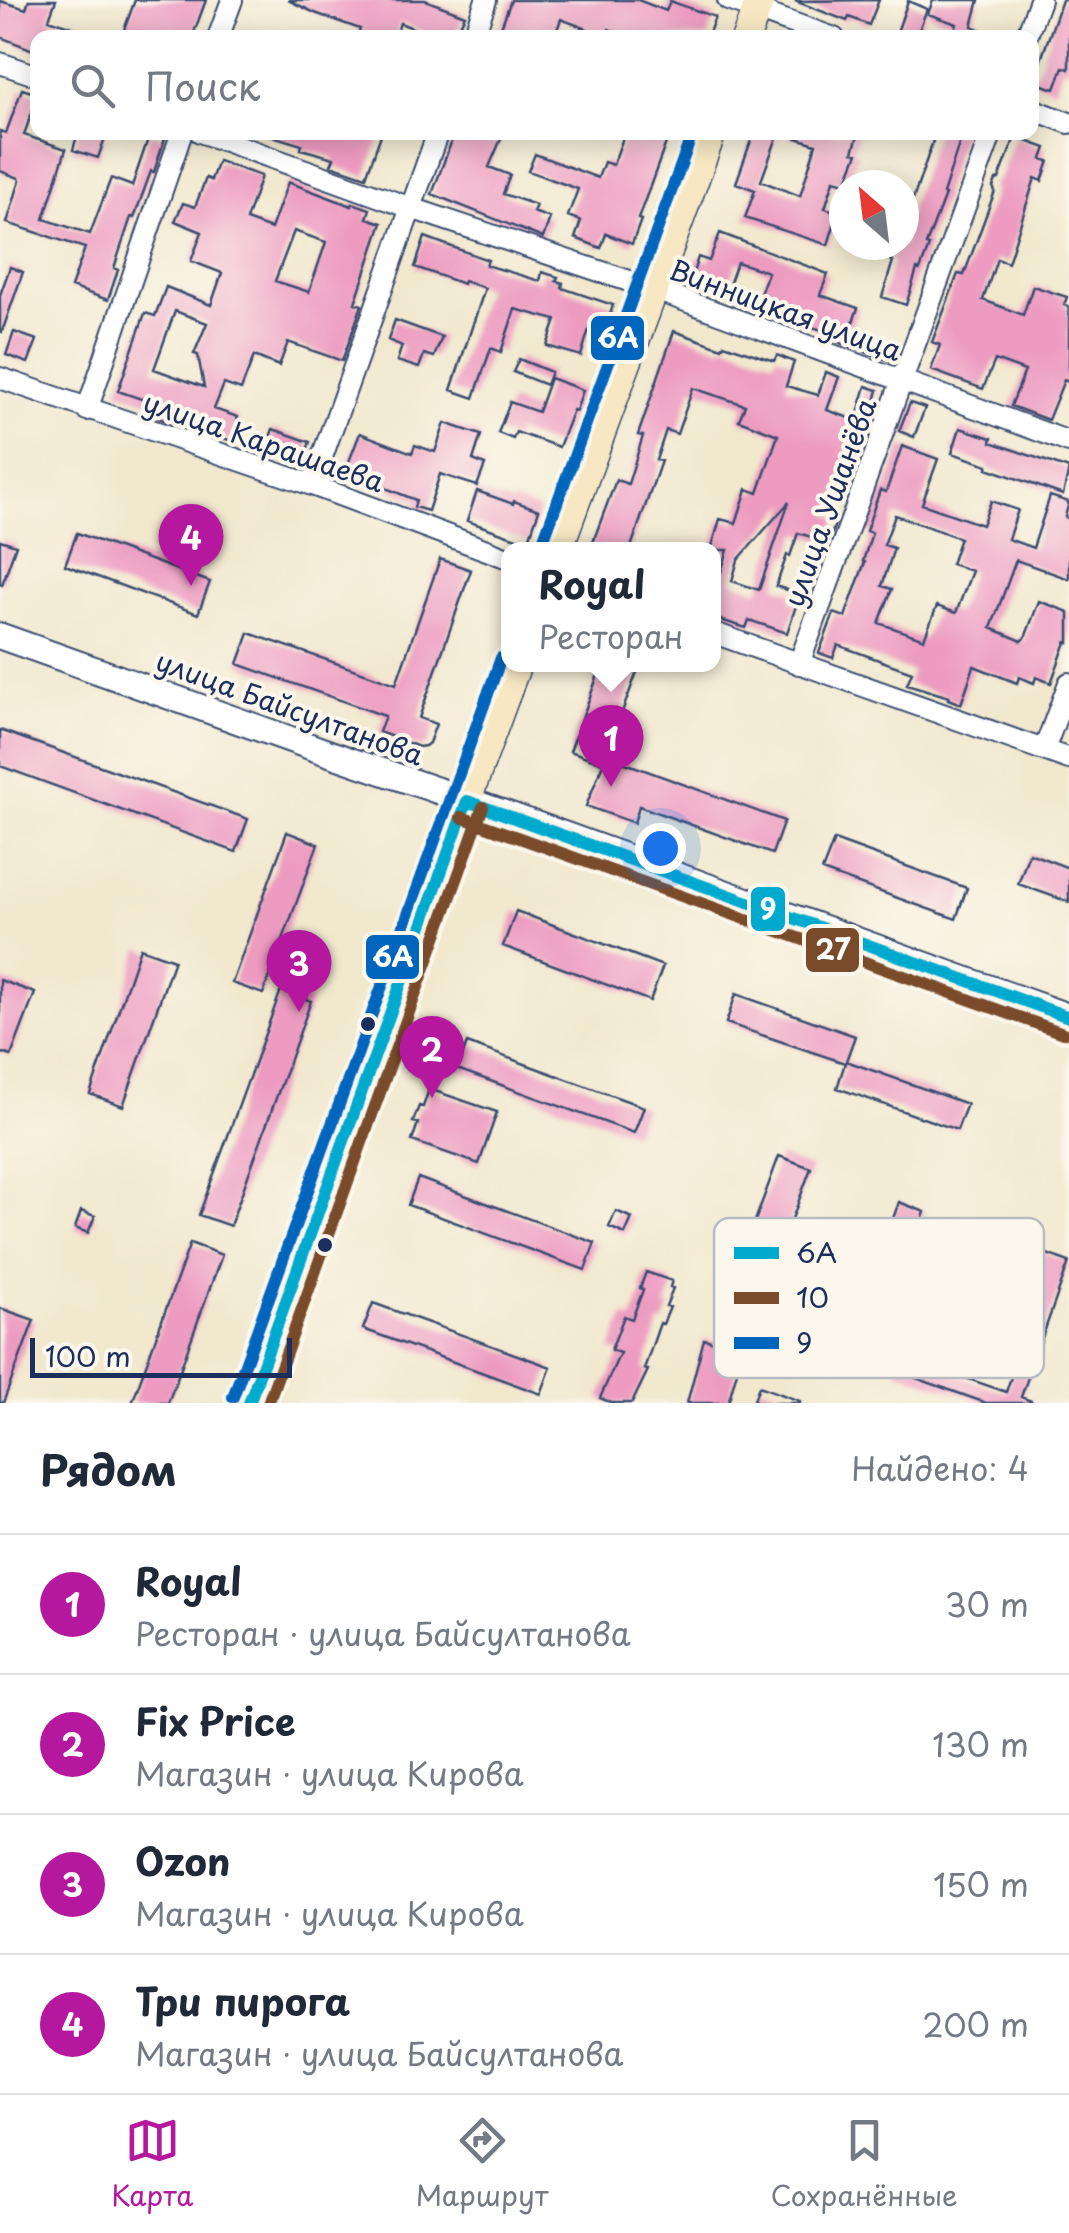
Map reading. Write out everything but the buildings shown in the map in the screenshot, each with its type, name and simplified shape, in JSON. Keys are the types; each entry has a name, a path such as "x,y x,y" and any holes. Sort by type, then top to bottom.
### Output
{"main road":[{"path":"749,30 758,5"},
{"path":"561,542 709,140"},
{"path":"249,1403 514,672"}],"street":[{"path":"221,30 232,0"},
{"path":"475,30 486,0"},
{"path":"728,0 758,5 816,30"},
{"path":"1029,30 1040,0"},
{"path":"0,63 30,73"},
{"path":"1039,113 1069,124"},
{"path":"87,410 179,140"},
{"name":"Винницкая улица","path":"222,140 656,290 1069,442"},
{"path":"312,485 435,140"},
{"name":"улица Ушанёва","path":"799,664 989,140"},
{"name":"улица Карашаева","path":"0,378 312,485 501,555"},
{"path":"721,635 1069,759"},
{"name":"улица Байсултанова","path":"0,636 1069,1017"},
{"path":"1044,750 1069,683"}],"transit line":[{"name":"6А","path":"543,542 690,140"},
{"name":"6А","path":"233,1397 501,658"},
{"name":"9","path":"467,801 1069,1017"},
{"name":"9","path":"249,1403 467,801"},
{"name":"27","path":"268,1403 483,807"},
{"name":"27","path":"461,817 1063,1033"}],"place":[{"name":"Три пирога","path":"191,586"},
{"name":"Royal","path":"611,787"},
{"name":"Ozon","path":"299,1012"},
{"name":"Fix Price","path":"432,1098"}]}
